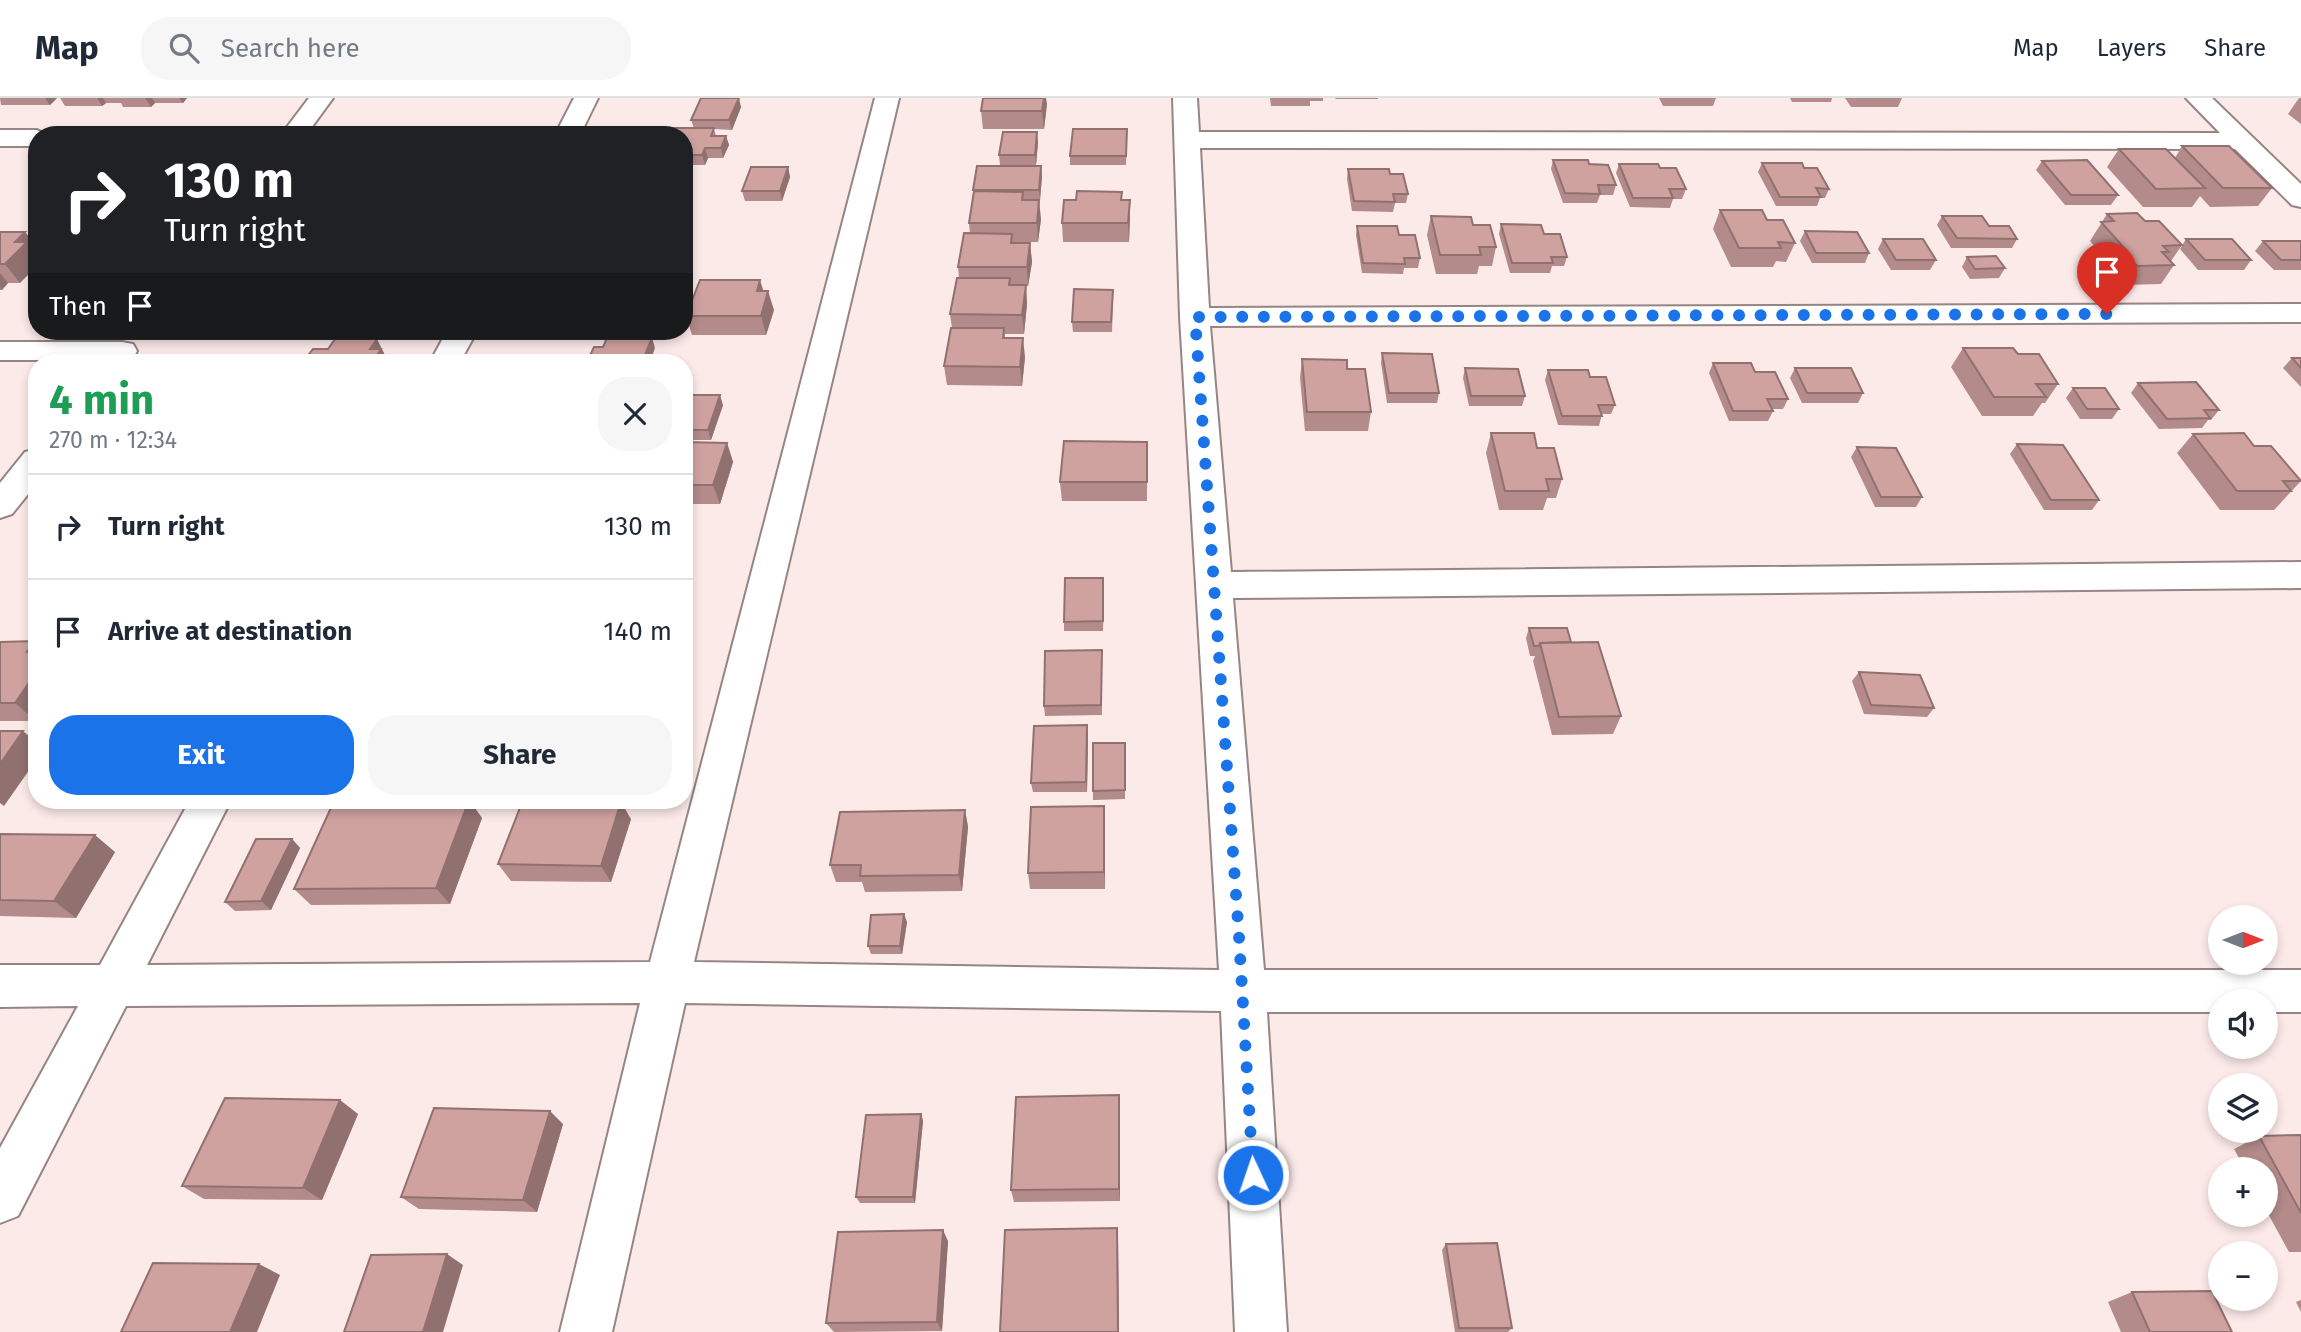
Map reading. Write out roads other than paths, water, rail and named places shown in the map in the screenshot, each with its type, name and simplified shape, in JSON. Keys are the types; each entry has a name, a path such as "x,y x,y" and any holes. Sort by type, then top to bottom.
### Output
{"street":[{"path":"300,126 321,98"},
{"path":"571,126 586,98"},
{"path":"586,1332 667,982 887,98"},
{"path":"1185,98 1195,317 1243,991 1261,1332"},
{"path":"2198,98 2301,199"},
{"path":"0,138 28,138"},
{"path":"1188,140 2242,141"},
{"path":"1195,317 2301,313"},
{"path":"0,351 125,348"},
{"path":"0,506 28,471"},
{"path":"1215,585 2301,575"},
{"path":"0,1198 206,809"},
{"path":"0,986 667,982 1243,991 2301,991"}]}
